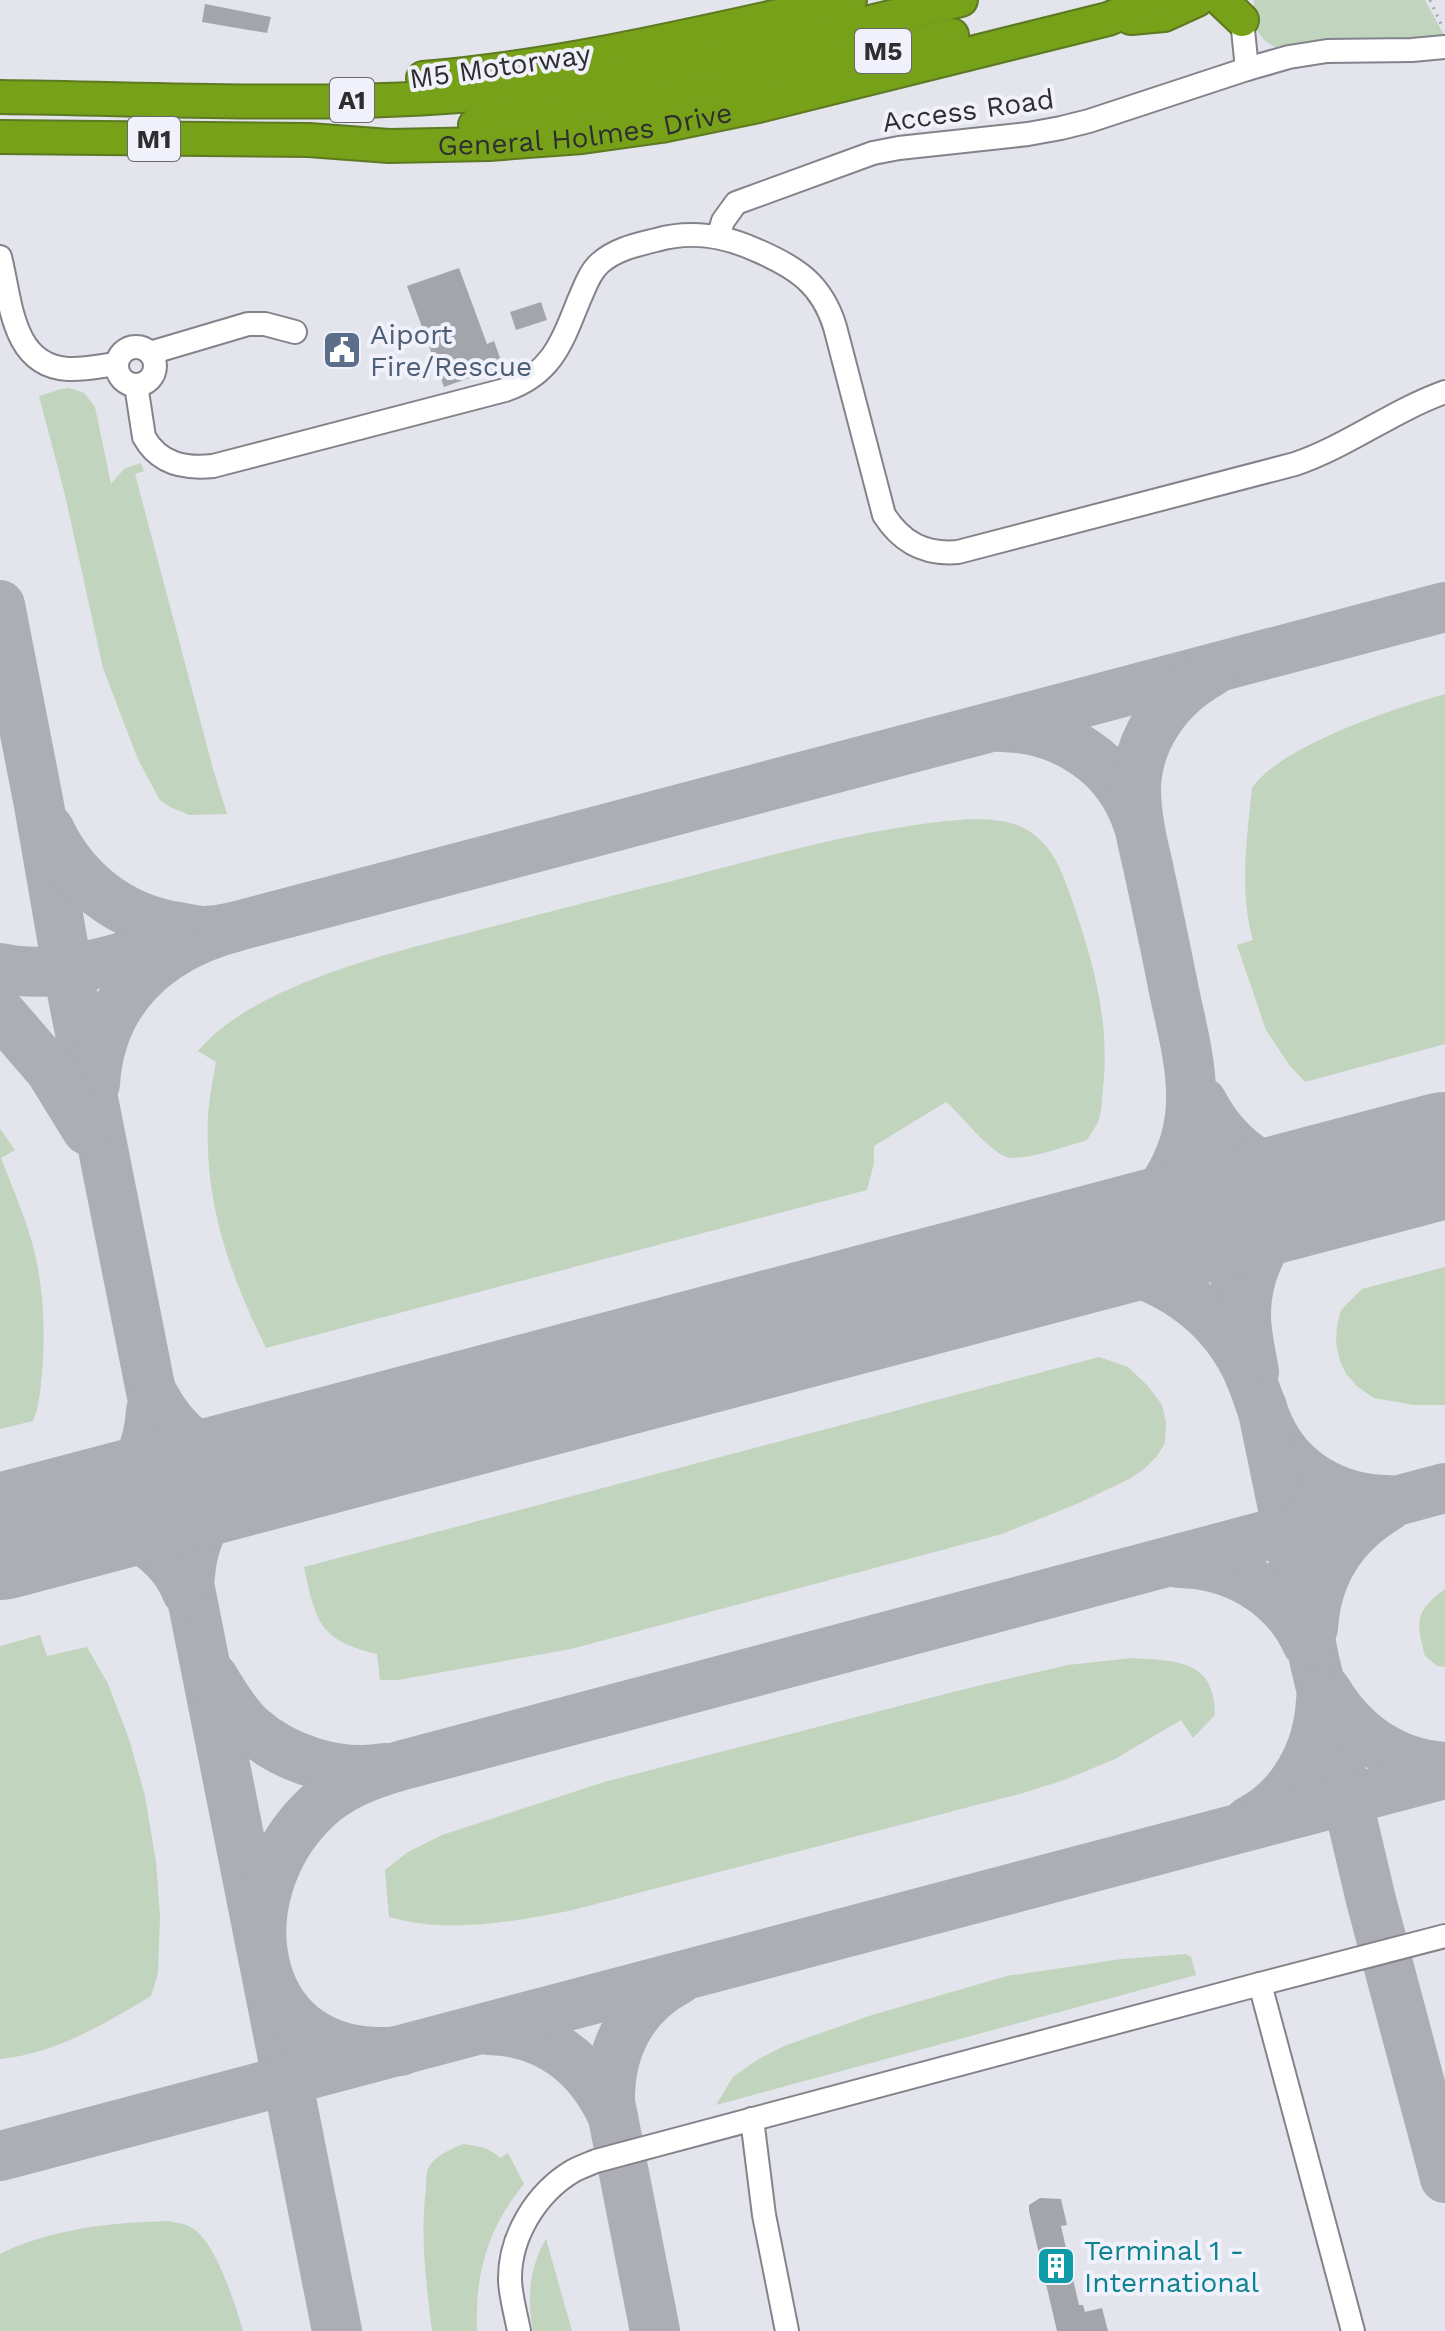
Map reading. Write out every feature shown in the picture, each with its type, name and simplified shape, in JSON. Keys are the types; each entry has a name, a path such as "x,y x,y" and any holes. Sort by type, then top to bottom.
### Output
{"highway":[{"name":"M5 Motorway","path":"0,97 316,87 430,77 645,45 850,0"},
{"name":"General Holmes Drive","path":"0,97 325,101 432,98 531,89 701,61 961,0"},
{"name":"General Holmes Drive","path":"0,137 309,140 389,146 489,144 582,137 661,126 758,106 1155,0"},
{"path":"1111,10 1164,15 1197,0"},
{"name":"M5 Motorway","path":"309,140 498,122 653,100 1111,10"}],"lane":[{"path":"1237,7 1247,69"},
{"name":"Access Road","path":"718,237 723,221 736,203 873,153 1061,128 1289,57 1327,51 1445,47"},
{"path":"136,385 148,445 158,455 193,468 213,466 521,385 553,357 588,280 602,262 626,248 672,235 704,234 752,248 784,263 811,282 821,295 835,327 884,515 912,545 942,553 958,552 1295,464 1335,449 1406,409 1445,392"},
{"path":"0,257 20,339 34,357 69,369 117,364"},
{"path":"150,353 248,324 265,324 295,332"},
{"path":"139,347 150,353 155,370 148,381 136,385 124,381 117,364 122,353 139,347"},
{"path":"519,2331 510,2279 520,2231 533,2207 552,2187 573,2171 596,2161 1445,1936"},
{"path":"1260,1984 1353,2331"},
{"path":"752,2119 764,2215 787,2331"}],"path":[{"path":"1430,0 1445,32"}],"green space":[{"path":"1254,0 1425,0 1445,37 1281,50 1261,37 1255,25"},
{"path":"69,388 84,393 95,407 111,484 125,468 141,463 144,471 135,474 227,814 189,815 160,800 137,757 103,668 65,495 39,396"},
{"path":"1445,694 1445,1044 1305,1082 1290,1066 1266,1030 1237,945 1253,940 1245,884 1252,788 1266,772 1312,743 1369,719"},
{"path":"971,819 1007,822 1032,833 1052,853 1069,891 1094,975 1104,1042 1101,1112 1087,1140 1034,1155 1007,1157 983,1140 946,1102 874,1146 874,1163 867,1190 266,1348 230,1264 210,1178 208,1117 216,1062 198,1051 223,1027 254,1006 290,989 329,973 408,949 856,835"},
{"path":"0,1129 15,1150 1,1158 34,1250 44,1332 40,1391 33,1421 0,1429"},
{"path":"1445,1267 1445,1405 1414,1405 1374,1398 1346,1374 1340,1361 1336,1343 1341,1310 1362,1289"},
{"path":"1099,1357 1128,1367 1148,1386 1162,1405 1166,1422 1165,1443 1143,1470 1129,1479 1002,1534 571,1649 398,1680 380,1680 377,1654 332,1635 323,1626 312,1602 304,1567"},
{"path":"1445,1589 1445,1667 1437,1666 1425,1656 1419,1625 1428,1604"},
{"path":"40,1635 47,1656 87,1647 108,1684 129,1739 145,1796 156,1862 160,1917 158,1973 151,1996 97,2027 40,2051 0,2059 0,1646"},
{"path":"1132,1658 1178,1663 1200,1673 1213,1697 1215,1715 1193,1738 1181,1720 1115,1759 1023,1793 569,1911 502,1922 456,1925 434,1925 389,1917 385,1870 408,1852 442,1835 604,1782 969,1688 1068,1665"},
{"path":"1186,1954 1191,1957 1196,1975 716,2105 733,2077 757,2060 784,2046 872,2015 1007,1976 1122,1959"},
{"path":"463,2144 487,2149 500,2158 508,2153 524,2184 501,2218 486,2253 478,2290 477,2331 432,2331 424,2242 427,2173 439,2157"},
{"path":"168,2221 192,2228 209,2246 224,2275 243,2331 0,2331 0,2254 40,2238 82,2228"},
{"path":"546,2239 572,2331 533,2331 531,2284 536,2261"}],"building":[{"path":"205,4 271,17 267,33 202,22"},
{"path":"459,268 487,344 494,341 503,366 444,387 407,286"},
{"path":"541,302 547,320 516,330 510,312"},
{"name":"Terminal 1 - International","path":"1040,2198 1061,2199 1067,2225 1061,2226 1079,2305 1083,2305 1085,2312 1102,2308 1108,2331 1057,2331 1029,2211 1029,2205"}],"taxiway":[{"path":"0,605 67,967 337,2331"},
{"path":"234,927 1445,607"},
{"path":"972,1278 1086,1248 1116,1235 1150,1205 1179,1159 1191,1112 1189,1065 1142,838 1136,789 1142,753 1158,721 1181,693 1211,672"},
{"path":"1001,727 1046,734 1086,753 1117,784 1138,824"},
{"path":"49,829 59,848 86,881 118,906 157,922 194,930 234,927 180,949 137,982 108,1027 99,1054 95,1084"},
{"path":"0,968 44,972 66,970 173,943"},
{"path":"0,1012 50,1070 87,1130"},
{"path":"1202,1102 1228,1139 1263,1166 1305,1180 1327,1182 1350,1178"},
{"path":"1198,1103 1242,1311"},
{"path":"1254,1372 1247,1330 1247,1297 1251,1278 1266,1243 1291,1212 1306,1200 1353,1180 1407,1168"},
{"path":"1060,1262 1087,1262 1139,1273 1186,1298 1207,1314 1240,1356 1268,1424 1288,1457 1302,1470 1333,1489 1370,1499 1389,1500"},
{"path":"154,1396 182,1434 222,1460 254,1466 285,1459"},
{"path":"1262,1407 1315,1663 1371,1900 1445,2178"},
{"path":"54,1520 98,1507 123,1486 143,1451 151,1411"},
{"path":"190,1576 192,1558 203,1526 223,1499 249,1477 265,1469 428,1427"},
{"path":"400,2051 349,2049 310,2032 282,2005 266,1969 261,1928 268,1886 286,1845 316,1808 346,1787 403,1765 1445,1488"},
{"path":"1313,1628 1320,1591 1334,1558 1357,1530 1387,1507"},
{"path":"0,1540 69,1523 113,1526 129,1532 158,1551 180,1577 187,1592"},
{"path":"1179,1563 1219,1569 1255,1584 1285,1609 1307,1643"},
{"path":"213,1677 250,1728 279,1748 313,1763 331,1767 385,1768"},
{"path":"1326,1690 1348,1720 1376,1744 1408,1760 1445,1767"},
{"path":"1249,1821 1279,1799 1301,1770 1315,1736 1321,1700"},
{"path":"0,2156 1445,1774"},
{"path":"655,2331 610,2102 611,2083 626,2031 647,2002 678,1980"},
{"path":"489,2030 530,2037 564,2054 592,2082 613,2117"}],"runway":[{"path":"0,1537 1445,1155"}],"place":[{"name":"Aiport Fire/Rescue","path":"342,350"},
{"name":"Terminal 1 - International","path":"1056,2266"}]}
